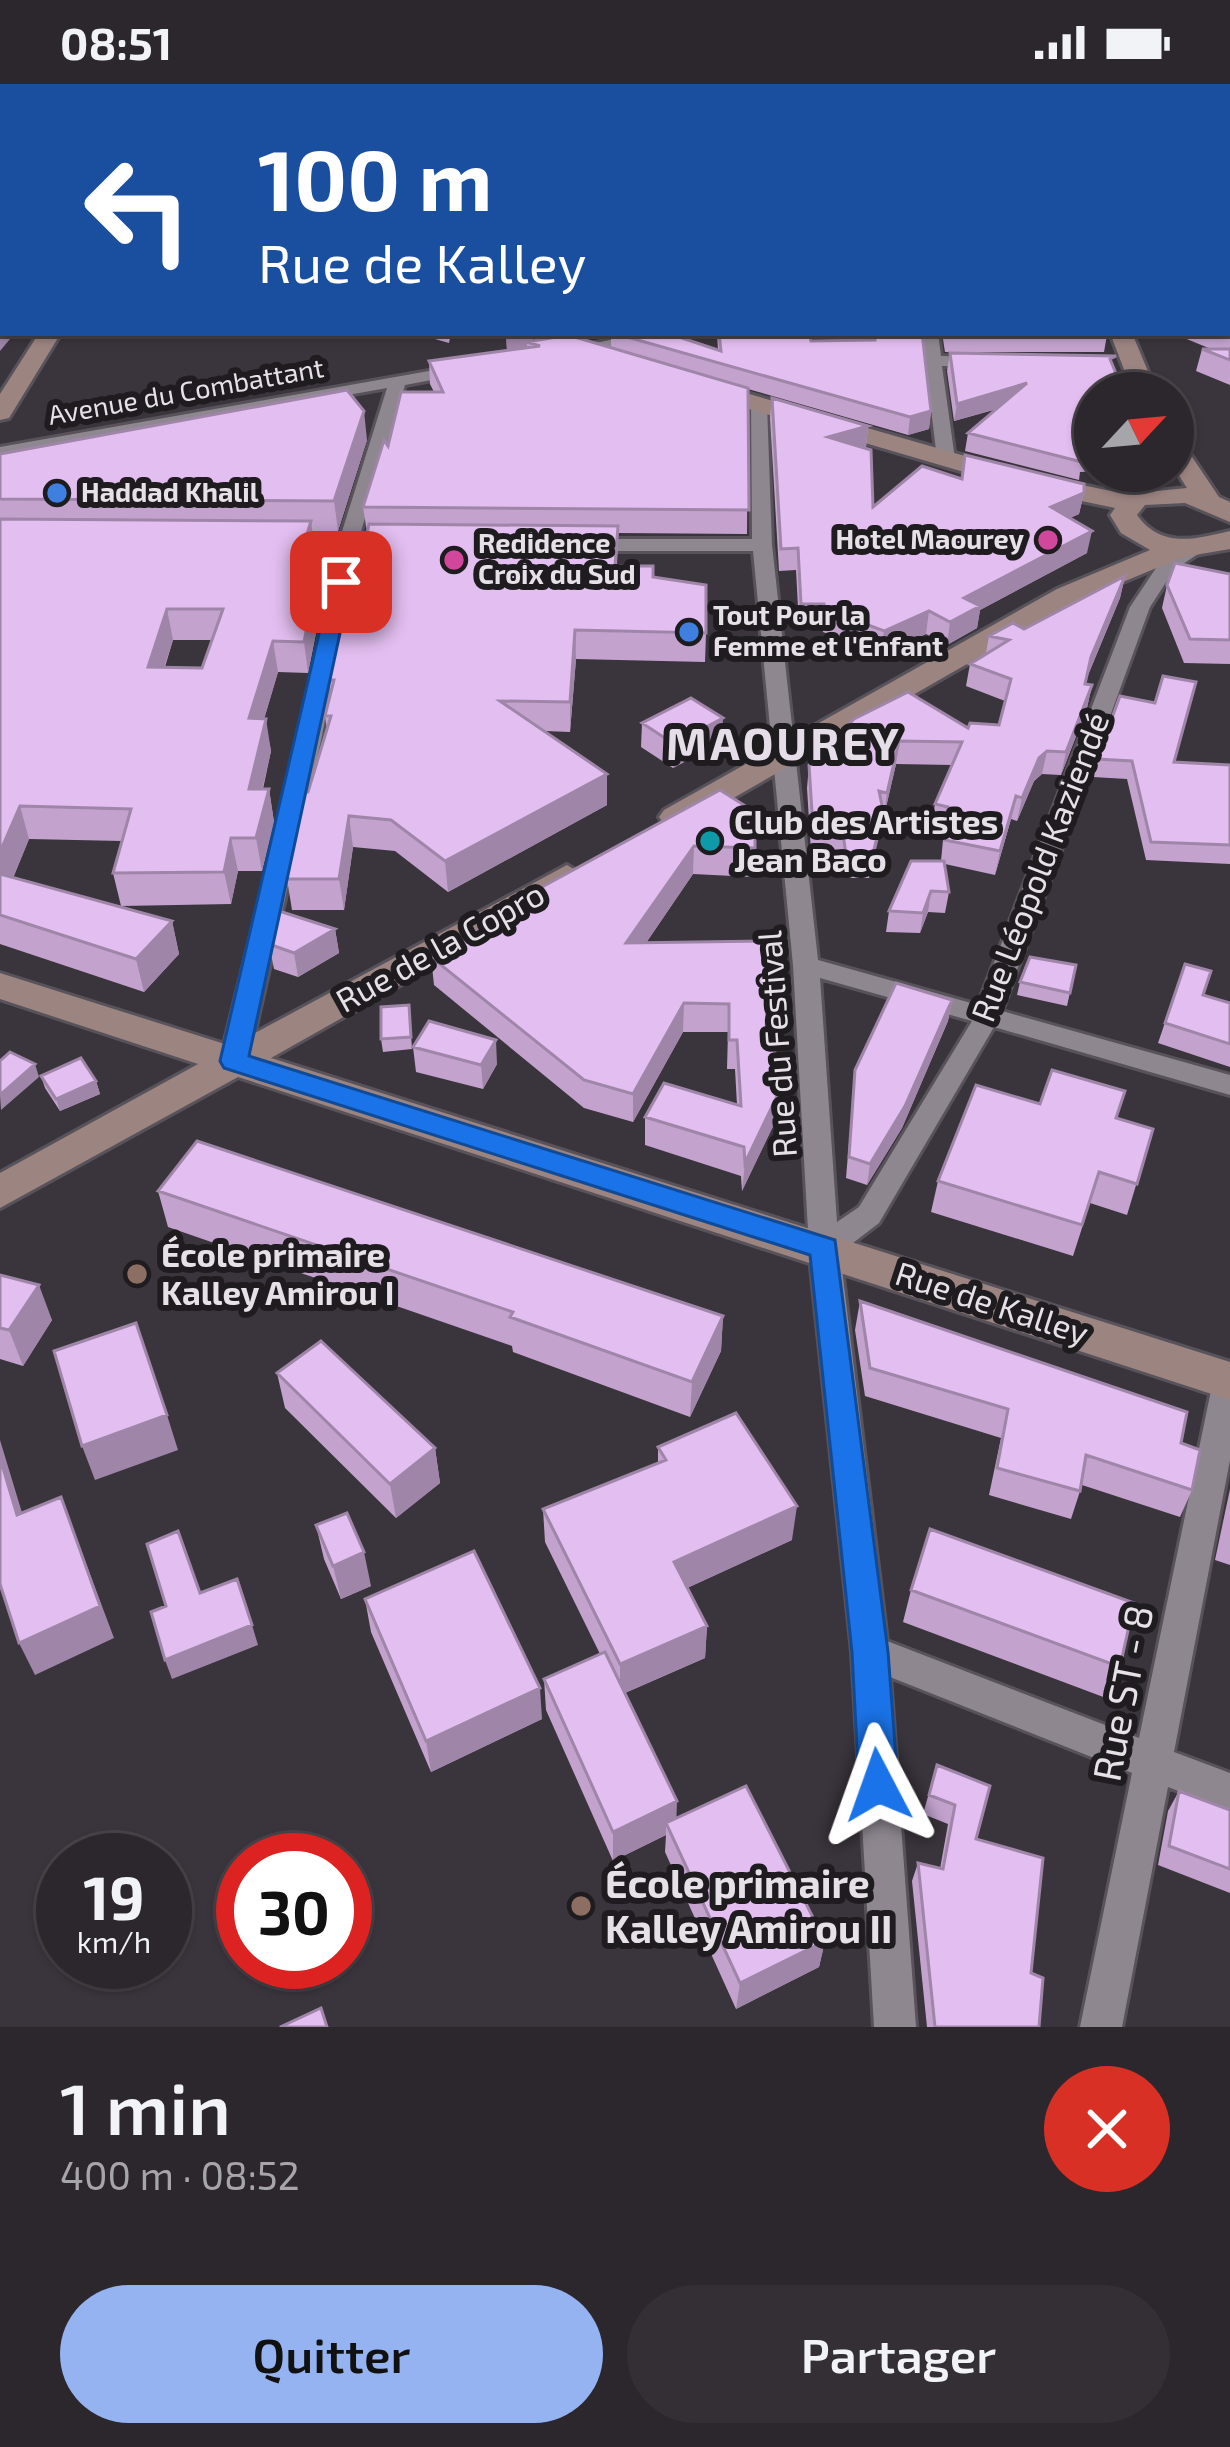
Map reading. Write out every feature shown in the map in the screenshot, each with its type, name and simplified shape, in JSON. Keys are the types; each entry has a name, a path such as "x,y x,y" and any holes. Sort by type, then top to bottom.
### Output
{"street":[{"path":"0,413 48,336"},
{"path":"552,348 642,336"},
{"path":"931,336 946,459"},
{"path":"1120,336 1122,364 1128,372"},
{"path":"552,348 635,368"},
{"path":"936,361 1002,362"},
{"name":"Avenue du Combattant","path":"0,452 485,366"},
{"path":"676,380 1024,481 1137,505 1211,546"},
{"path":"234,1061 311,736 348,544 398,381"},
{"name":"Rue du Festival","path":"759,404 762,545 806,965 824,1248"},
{"path":"1194,461 1230,476"},
{"path":"1194,473 1222,506"},
{"path":"1067,595 1137,505 1183,495 1222,506"},
{"path":"255,543 417,544"},
{"path":"555,545 762,545"},
{"path":"638,838 1067,595 1211,546"},
{"name":"Rue Léopold Kaziendé","path":"824,1248 869,1215 986,1019 1139,607 1167,566 1211,546"},
{"name":"Rue de la Copro","path":"0,1192 596,861"},
{"path":"806,965 1230,1085"},
{"name":"Rue de Kalley","path":"0,986 1230,1379"},
{"path":"824,1248 870,1652 896,2027"},
{"name":"Rue ST - 8","path":"1101,2027 1230,1379"},
{"path":"870,1652 1230,1792"}],"building":[{"path":"571,336 748,388 749,510 363,507 384,440 388,446 401,392 443,392 429,361 540,346 527,342"},
{"path":"624,336 676,336 721,351 719,336 810,336 811,341 922,336 931,411 910,417"},
{"path":"1202,349 1230,349 1230,360"},
{"path":"950,353 1116,356 1110,359 1115,372 1074,372 1074,460 968,433 1027,383 957,404"},
{"path":"347,390 364,411 334,501 0,499 0,454"},
{"path":"772,398 868,426 828,437 871,450 873,507 922,466 962,479 965,455 1074,482 1074,492 1084,493 1051,507 1092,531 964,598 980,606 950,622 929,611 884,631 825,609 824,604 801,604 798,548 781,549"},
{"path":"0,519 311,521 300,557 321,557 304,642 273,641 249,718 266,719 249,789 269,789 256,838 231,838 224,872 113,873 131,809 20,806 0,852","holes":["167,609 223,609 202,668 148,667"]},
{"path":"369,524 618,526 615,566 653,566 653,577 706,585 706,633 575,630 570,702 500,701 607,774 445,861 391,820 349,816 339,879 287,879 302,792 308,792 331,716 325,716 334,680 329,680 351,560 362,560"},
{"path":"1175,563 1230,574 1230,640 1190,639 1167,585"},
{"path":"1125,576 1091,657 1085,684 1092,685 1066,752 1047,751 1039,758 1022,798 1016,796 1000,851 945,840 948,807 935,804 962,742 899,741 887,793 879,791 883,810 873,854 846,854 842,828 813,828 809,765 854,719 908,692 968,728 970,723 999,725 1011,679 970,664 1009,640 989,636 1013,623 1024,629"},
{"path":"1163,676 1196,682 1174,762 1230,765 1230,845 1151,842 1132,761 1097,759 1120,696 1155,703"},
{"path":"691,698 723,718 674,744 642,723"},
{"path":"720,790 755,812 755,848 694,846 626,943 768,941 766,1043 774,1044 779,1092 745,1163 744,1147 645,1117 664,1083 741,1106 737,1040 729,1040 729,1004 684,1003 633,1094 584,1080 431,957 526,904 520,899"},
{"path":"911,861 944,861 949,892 931,891 923,913 889,911"},
{"path":"0,874 172,921 136,959 0,915"},
{"path":"279,911 335,929 294,953 269,944"},
{"path":"1030,957 1076,965 1070,993 1020,982"},
{"path":"1185,964 1211,971 1203,995 1230,1003 1230,1044 1165,1023"},
{"path":"896,983 952,1000 905,1106 870,1164 849,1157 855,1070"},
{"path":"409,1005 411,1037 381,1039 381,1007"},
{"path":"429,1021 496,1040 481,1065 413,1047"},
{"path":"10,1052 35,1064 0,1095 0,1061"},
{"path":"81,1058 96,1081 56,1099 41,1076"},
{"path":"1052,1070 1125,1091 1116,1118 1153,1129 1137,1184 1099,1172 1082,1225 938,1181 976,1085 1040,1104"},
{"path":"197,1141 723,1316 692,1382 510,1317 513,1312 158,1191"},
{"path":"0,1275 39,1285 9,1330 0,1328"},
{"path":"860,1301 1187,1412 1181,1443 1200,1450 1192,1490 1086,1455 1080,1491 997,1468 1008,1409 870,1368"},
{"path":"136,1323 167,1415 82,1446 54,1351"},
{"path":"321,1341 435,1448 390,1484 277,1373"},
{"path":"736,1413 797,1506 674,1562 707,1626 620,1664 543,1509 666,1460 658,1447"},
{"path":"0,1458 17,1515 61,1497 100,1606 19,1643 0,1584"},
{"path":"347,1513 364,1552 333,1566 316,1525"},
{"path":"930,1529 1134,1603 1120,1667 911,1590"},
{"path":"178,1531 200,1593 237,1579 252,1625 165,1660 151,1612 166,1606 147,1544"},
{"path":"474,1551 540,1688 426,1741 365,1599"},
{"path":"605,1652 677,1801 613,1832 544,1679"},
{"path":"937,1765 990,1786 976,1839 1043,1858 1031,1973 1043,1978 1039,2027 935,2027 918,1863 943,1869 955,1805 929,1795"},
{"path":"746,1786 825,1941 740,1983 666,1823"},
{"path":"1179,1791 1230,1810 1230,1869 1169,1846"},
{"path":"321,2008 327,2027 280,2027"}],"place":[{"name":"Haddad Khalil","path":"57,493"},
{"name":"Hotel Maourey","path":"1048,540"},
{"name":"Redidence Croix du Sud","path":"454,560"},
{"name":"Tout Pour la Femme et l'Enfant","path":"689,632"},
{"name":"Club des Artistes Jean Baco","path":"710,841"},
{"name":"École primaire Kalley Amirou I","path":"137,1274"},
{"name":"École primaire Kalley Amirou II","path":"581,1906"}],"district":[{"name":"MAOUREY","path":"784,744"}],"route":[{"path":"341,582 311,736 234,1061 824,1248 870,1652 878,1785"}]}
